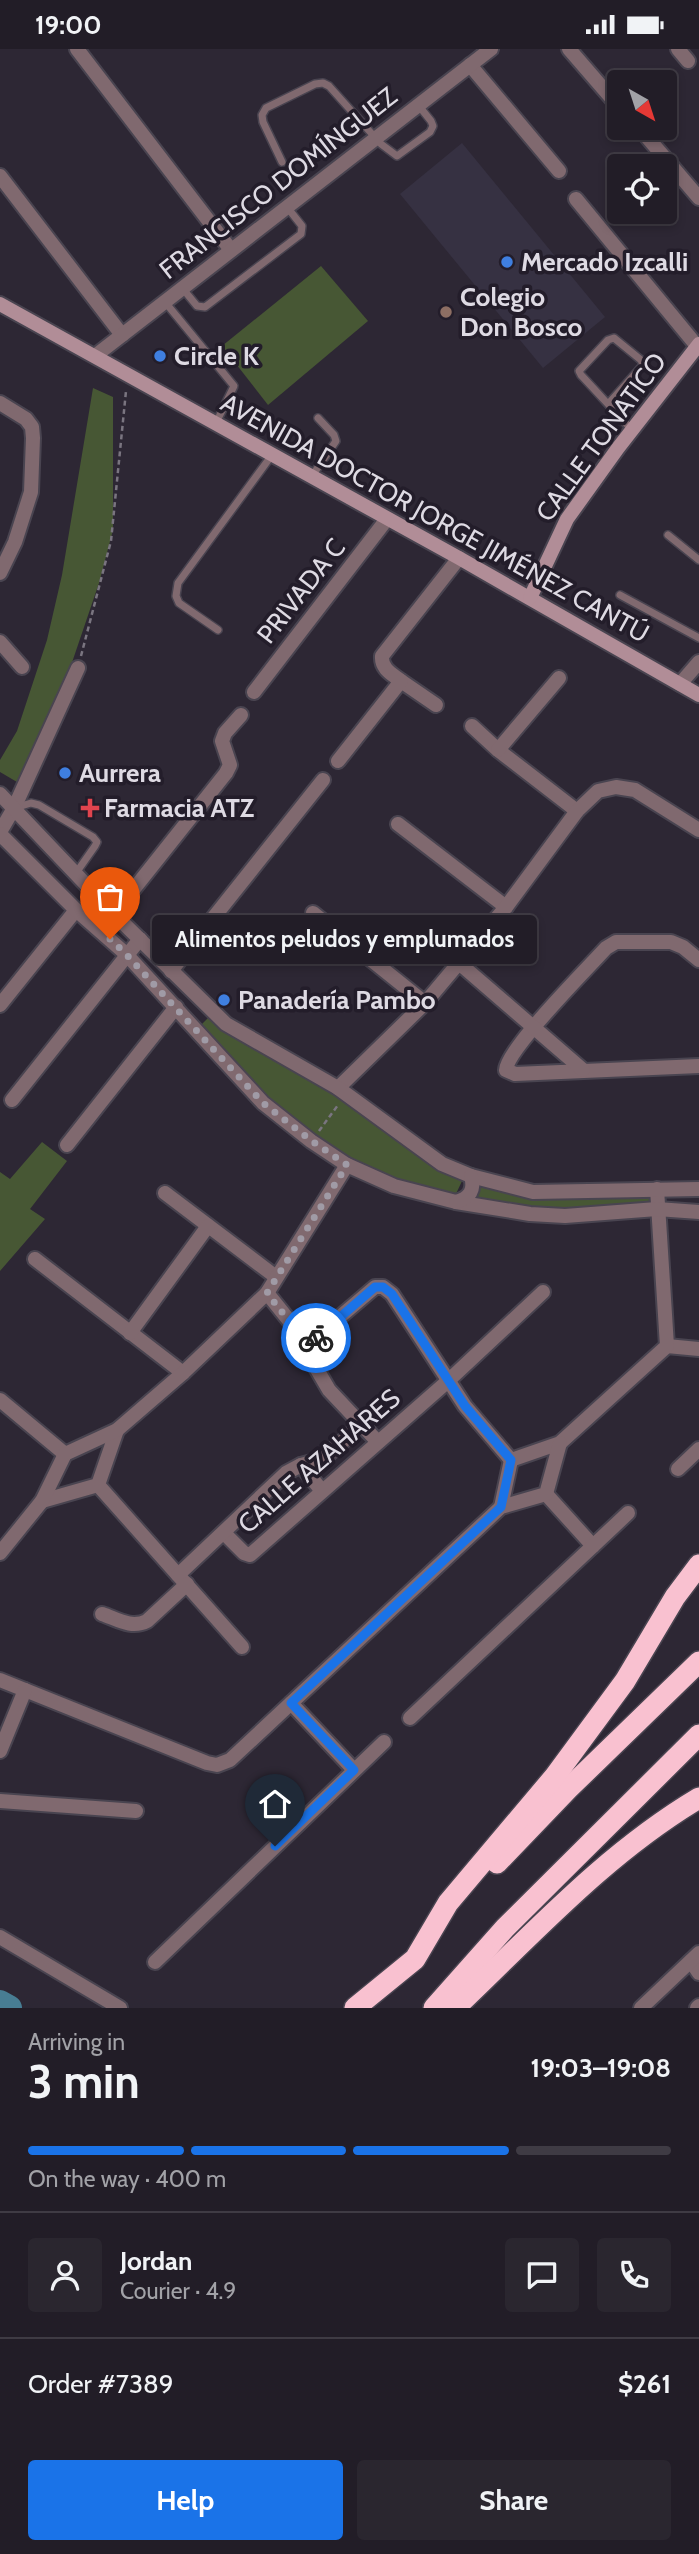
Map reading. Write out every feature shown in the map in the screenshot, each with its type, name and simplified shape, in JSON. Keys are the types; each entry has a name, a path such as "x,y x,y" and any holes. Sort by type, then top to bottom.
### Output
{"highway":[{"path":"355,2008 415,1958 447,1903 555,1776 625,1681 675,1597 699,1565"},
{"path":"375,2008 415,1958 520,1839 699,1662"},
{"path":"434,2008 505,1928 699,1735"},
{"path":"455,2008 584,1883 651,1829 699,1798"}],"main road":[{"name":"AVENIDA DOCTOR JORGE JIMÉNEZ CANTÚ","path":"0,304 459,558 699,695"},
{"name":"CALLE TONATICO","path":"530,598 567,519 698,345"}],"street":[{"path":"77,49 231,250"},
{"name":"FRANCISCO DOMÍNGUEZ","path":"96,356 491,49"},
{"path":"569,49 607,93"},
{"path":"678,49 688,61"},
{"path":"470,65 559,171"},
{"path":"650,140 699,198"},
{"path":"0,176 122,335"},
{"path":"576,199 698,345"},
{"path":"0,403 26,419 32,427 33,438 31,492 15,543 0,573"},
{"name":"PRIVADA C","path":"254,692 387,519"},
{"path":"436,705 386,670 382,656 459,558"},
{"path":"0,642 22,667"},
{"path":"680,684 699,662"},
{"path":"78,668 0,833 76,909 126,954 263,1103 347,1165 394,1186 456,1202 530,1214 657,1209 699,1212"},
{"path":"498,750 559,678"},
{"path":"338,761 401,681"},
{"path":"114,914 226,773 230,765 222,741 225,733 241,715"},
{"path":"472,726 498,750 577,811"},
{"path":"171,971 323,781"},
{"path":"342,1091 425,1003 506,907 577,811 598,792 616,787 635,790 699,830"},
{"path":"0,794 114,914 226,1024 342,1091 442,1164 471,1176 533,1192 699,1189"},
{"path":"398,824 506,907"},
{"path":"0,1005 76,909"},
{"path":"313,913 425,1003"},
{"path":"12,1100 140,939"},
{"path":"698,1065 515,1074 506,1070 510,1057 534,1027 606,949 616,942 671,942 683,947 699,960"},
{"path":"459,963 583,1070"},
{"path":"66,1145 176,1007"},
{"path":"0,1553 42,1501 65,1454 117,1430 183,1373 267,1293 347,1165"},
{"path":"456,1202 472,1192 471,1176"},
{"path":"657,1189 667,1346"},
{"path":"164,1193 276,1277"},
{"path":"130,1333 208,1226"},
{"path":"34,1259 183,1373"},
{"path":"308,1345 375,1287 383,1287 392,1294 465,1406 511,1460"},
{"name":"CALLE AZAHARES","path":"224,1532 244,1553 250,1555 448,1381 543,1292"},
{"path":"267,1293 308,1345 315,1366 329,1390 378,1442"},
{"path":"511,1460 560,1443 667,1346 699,1349"},
{"path":"2,1405 65,1454"},
{"path":"102,1613 130,1624 139,1625 147,1621 224,1532 286,1473 301,1465 323,1459 362,1425"},
{"path":"98,1485 117,1430"},
{"path":"546,1494 560,1443"},
{"path":"86,1444 100,1458 104,1467"},
{"path":"678,1469 699,1449"},
{"path":"501,1507 511,1460"},
{"path":"301,1465 323,1491"},
{"path":"42,1501 98,1485"},
{"path":"98,1485 242,1647"},
{"path":"0,1680 207,1763 218,1765 230,1761 501,1507 546,1494"},
{"path":"546,1494 593,1546"},
{"path":"410,1718 628,1513"},
{"path":"0,1751 25,1690"},
{"path":"291,1703 354,1770"},
{"path":"155,1962 384,1742"},
{"path":"0,1801 136,1811"},
{"path":"0,1937 120,2008"},
{"path":"641,2008 696,1963"}],"lane":[{"path":"282,162 262,122 262,115 267,109 314,84 323,83 329,86 390,153 397,156 430,132 433,126 419,106"},
{"path":"183,289 197,306 205,307 301,234 302,226 288,207"},
{"path":"165,302 234,386 216,423"},
{"path":"608,404 643,365 614,338 608,339 579,370 608,404 632,430"},
{"path":"311,477 336,441 334,435 318,418"},
{"path":"218,630 179,603 176,596 178,583 272,454"},
{"path":"668,535 699,560"},
{"path":"620,595 699,638"},
{"path":"14,808 30,803 39,805 93,837 97,842 76,873"}],"path":[{"path":"78,668 111,541 127,373"},
{"path":"312,1141 342,1091"}],"shaded area":[{"name":"Mercado Izcalli","path":"462,143 605,317 543,368 400,194"}],"green space":[{"path":"321,266 368,321 268,405 222,346"},
{"path":"93,388 113,397 113,530 99,583 63,689 17,782 0,772 0,760 17,731 47,640 62,575"},
{"path":"210,1016 325,1087 462,1181 455,1196 391,1181 317,1143 264,1102 199,1027"},
{"path":"42,1142 67,1161 30,1209 45,1219 0,1271 0,1172 10,1179"},
{"path":"478,1183 650,1195 651,1207 541,1212 473,1200"}],"waterway":[{"path":"0,2003 9,2008"}],"way so far":[{"path":"110,939 263,1103 347,1165 267,1293 308,1345 316,1338"}],"place":[{"name":"Mercado Izcalli","path":"507,262"},
{"name":"Colegio Don Bosco","path":"446,312"},
{"name":"Circle K","path":"160,356"},
{"name":"Aurrera","path":"65,773"},
{"name":"Farmacia ATZ","path":"90,808"},
{"name":"Alimentos peludos y emplumados","path":"110,939"},
{"name":"Panadería Pambo","path":"224,1000"}],"route":[{"path":"275,1846 354,1770 291,1703 501,1507 511,1460 465,1406 392,1294 383,1287 375,1287 316,1338"}]}
